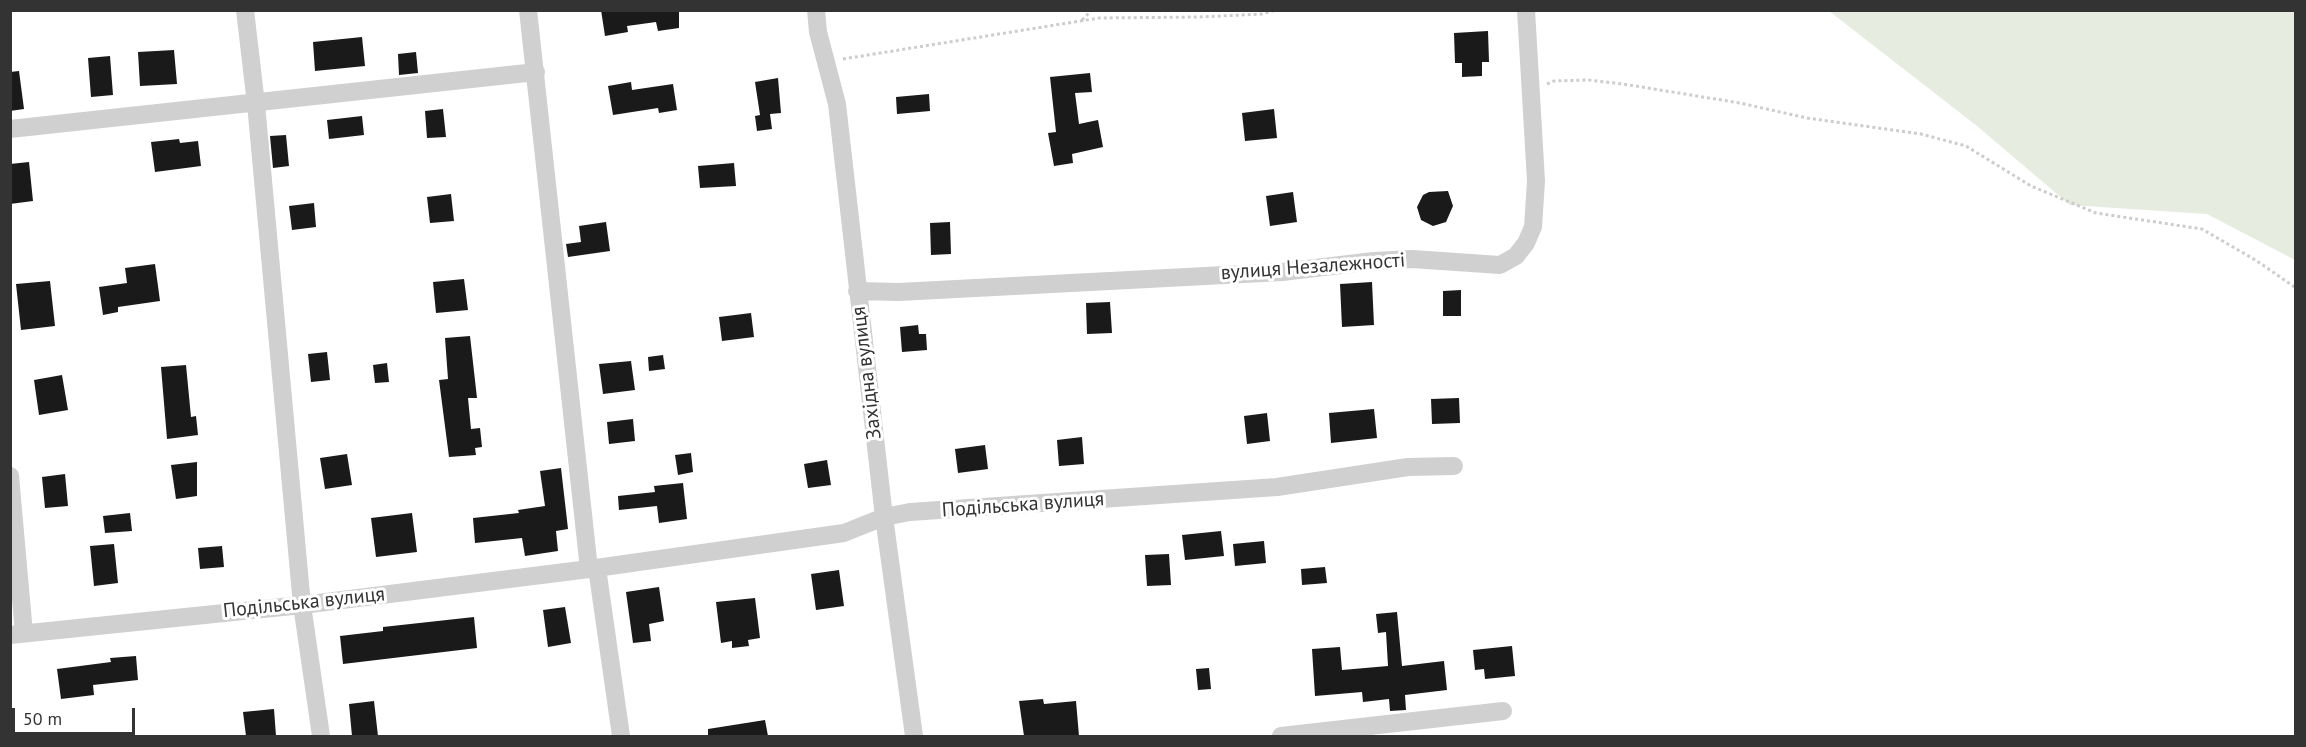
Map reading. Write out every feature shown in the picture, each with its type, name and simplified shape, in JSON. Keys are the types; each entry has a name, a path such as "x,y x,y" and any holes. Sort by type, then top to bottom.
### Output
{"street":[{"path":"245,10 256,104 302,605 321,736"},
{"path":"528,10 593,568 621,736"},
{"name":"Західна вулиця","path":"816,10 837,104 884,517 914,736"},
{"name":"вулиця Незалежності","path":"857,291 898,292 1282,272 1374,261 1412,260 1500,265 1516,256 1526,243 1533,227 1536,181 1526,10"},
{"path":"10,129 536,72"},
{"name":"Подільська вулиця","path":"17,634 302,605 593,568 844,533 884,517 910,512 1277,487 1408,467 1454,466"},
{"path":"10,477 17,634"},
{"path":"1281,736 1338,733 1503,711"}],"path":[{"path":"1081,22 1092,10"},
{"path":"826,62 1129,16 1200,17 1262,14 1276,10"},
{"path":"1531,97 1541,86 1554,81 1588,80 1740,104 1808,118 1921,134 1966,146 2031,186 2096,213 2202,229 2258,261 2295,288"}],"shaded area":[{"path":"1829,11 2295,11 2295,260 2207,214 2070,205 1977,126"}],"building":[{"path":"601,10 679,10 679,28 658,31 656,22 627,26 628,32 605,36"},
{"path":"1488,31 1489,62 1482,62 1482,76 1462,77 1462,63 1455,63 1454,33"},
{"path":"362,37 365,66 315,71 313,42"},
{"path":"174,50 177,84 140,86 138,52"},
{"path":"416,52 418,73 399,75 398,54"},
{"path":"110,56 113,95 91,97 88,58"},
{"path":"19,71 24,109 10,111 10,72"},
{"path":"1090,73 1092,92 1075,93 1079,124 1098,120 1103,147 1072,154 1073,163 1054,166 1048,133 1056,132 1050,77"},
{"path":"778,78 781,113 770,114 772,129 757,131 755,116 760,115 755,82"},
{"path":"631,82 632,90 673,84 677,110 659,113 658,108 613,115 608,86"},
{"path":"929,94 930,111 897,114 896,97"},
{"path":"443,109 446,137 427,138 425,111"},
{"path":"1274,109 1277,138 1245,141 1242,113"},
{"path":"362,116 364,135 329,139 327,120"},
{"path":"286,135 289,166 273,168 270,136"},
{"path":"179,139 180,143 198,141 201,166 155,172 151,142"},
{"path":"29,162 33,201 10,204 10,164"},
{"path":"734,163 736,186 700,188 698,166"},
{"path":"1448,191 1453,206 1446,222 1433,226 1421,220 1417,207 1423,195 1429,192"},
{"path":"1293,192 1297,222 1270,226 1266,196"},
{"path":"451,194 454,221 430,223 427,197"},
{"path":"314,203 316,227 292,230 289,206"},
{"path":"606,222 610,251 568,257 566,244 581,242 579,226"},
{"path":"950,222 951,254 931,255 930,223"},
{"path":"155,264 160,301 118,307 118,312 103,315 99,287 127,283 125,268"},
{"path":"464,279 468,310 436,313 433,282"},
{"path":"50,281 55,326 21,330 16,284"},
{"path":"1372,282 1374,325 1342,327 1340,284"},
{"path":"1461,290 1461,316 1443,316 1443,291"},
{"path":"1110,302 1112,333 1087,334 1086,303"},
{"path":"751,313 754,337 722,341 719,317"},
{"path":"918,325 919,334 926,334 927,350 902,352 900,327"},
{"path":"470,336 477,398 468,398 471,429 480,428 482,447 475,448 476,455 449,457 439,380 448,379 445,338"},
{"path":"327,352 330,380 311,382 308,354"},
{"path":"663,355 665,369 649,371 648,357"},
{"path":"631,361 635,390 603,394 599,364"},
{"path":"387,363 389,382 375,383 373,365"},
{"path":"186,365 191,417 196,416 198,435 167,439 161,367"},
{"path":"62,375 68,410 39,415 34,380"},
{"path":"1459,398 1460,423 1432,424 1431,399"},
{"path":"1374,409 1377,438 1331,443 1329,413"},
{"path":"1267,413 1270,441 1247,444 1244,416"},
{"path":"633,419 635,441 609,444 607,422"},
{"path":"1082,437 1084,464 1059,466 1057,440"},
{"path":"985,445 988,469 958,473 955,449"},
{"path":"691,453 693,472 678,475 675,455"},
{"path":"347,454 352,485 325,489 320,458"},
{"path":"827,460 831,485 808,488 804,464"},
{"path":"197,462 197,496 176,499 171,465"},
{"path":"561,468 568,529 556,531 558,551 525,556 522,538 475,543 473,518 519,513 518,510 545,506 540,471"},
{"path":"65,474 68,506 45,508 42,477"},
{"path":"683,483 687,519 659,523 657,506 619,510 618,496 655,492 654,486"},
{"path":"130,513 132,531 105,533 103,516"},
{"path":"412,513 417,552 376,557 371,518"},
{"path":"1221,531 1224,556 1185,560 1182,535"},
{"path":"1264,541 1266,563 1235,566 1233,544"},
{"path":"114,544 118,583 94,586 90,546"},
{"path":"222,546 224,567 200,569 198,548"},
{"path":"1169,554 1171,585 1147,586 1145,555"},
{"path":"1325,567 1327,583 1302,585 1301,569"},
{"path":"839,570 844,606 816,610 811,574"},
{"path":"659,587 664,621 649,624 651,641 633,643 626,592"},
{"path":"755,598 760,638 748,640 749,646 732,648 732,641 721,643 716,602"},
{"path":"565,607 571,643 548,647 543,610"},
{"path":"1397,612 1402,666 1444,661 1447,690 1405,695 1406,710 1390,711 1389,699 1363,702 1362,692 1315,696 1312,649 1340,647 1342,670 1388,666 1386,632 1378,633 1376,614"},
{"path":"474,617 477,648 343,664 340,636 383,631 383,627"},
{"path":"1512,646 1515,676 1485,679 1484,669 1475,670 1473,650"},
{"path":"136,656 138,680 93,685 94,695 61,699 57,669 111,662 110,658"},
{"path":"1209,668 1211,689 1198,690 1196,669"},
{"path":"1043,699 1044,704 1076,701 1079,736 1024,736 1019,701"},
{"path":"374,701 378,736 352,736 349,704"},
{"path":"274,709 276,736 246,736 243,712"},
{"path":"765,720 768,736 708,736 708,729"}]}
